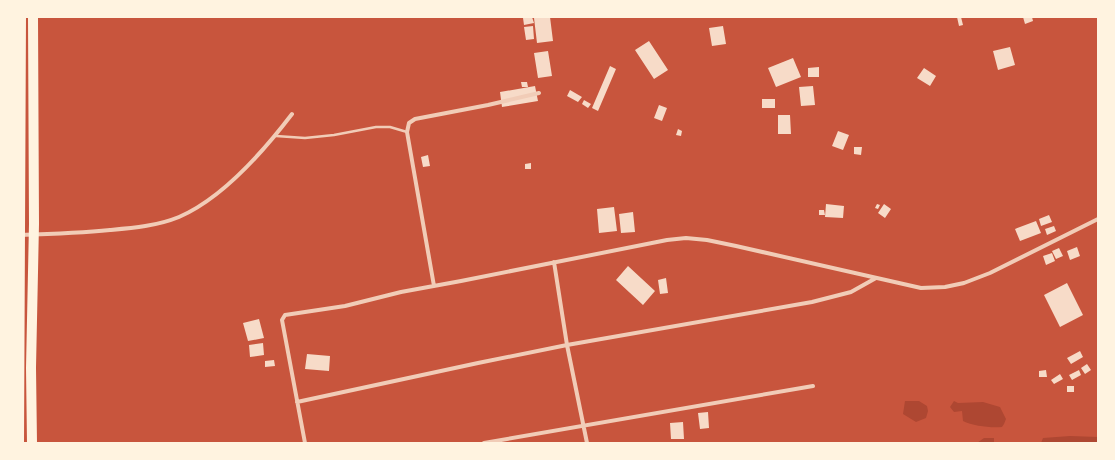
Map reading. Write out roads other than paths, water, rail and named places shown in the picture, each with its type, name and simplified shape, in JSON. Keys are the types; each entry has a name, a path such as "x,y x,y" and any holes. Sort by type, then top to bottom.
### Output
{"highway":[{"path":"19,443 21,17"},
{"path":"32,443 31,368 34,224 33,17"}],"street":[{"path":"434,286 408,132 409,123 415,119 488,105 538,93"},
{"path":"17,235 67,234 151,226 178,218 197,208 223,189 275,136 292,114"},
{"path":"305,443 282,320 285,315 345,306 401,292 667,240 686,238 707,240 736,246 921,288 945,287 964,283 990,272 1098,219"},
{"path":"554,262 567,345 585,426 587,443"},
{"path":"297,402 567,345 812,302 851,292 876,278"},
{"path":"484,443 813,386"}],"lane":[{"path":"275,136 305,138 327,136 376,127 390,127 408,132"}]}
